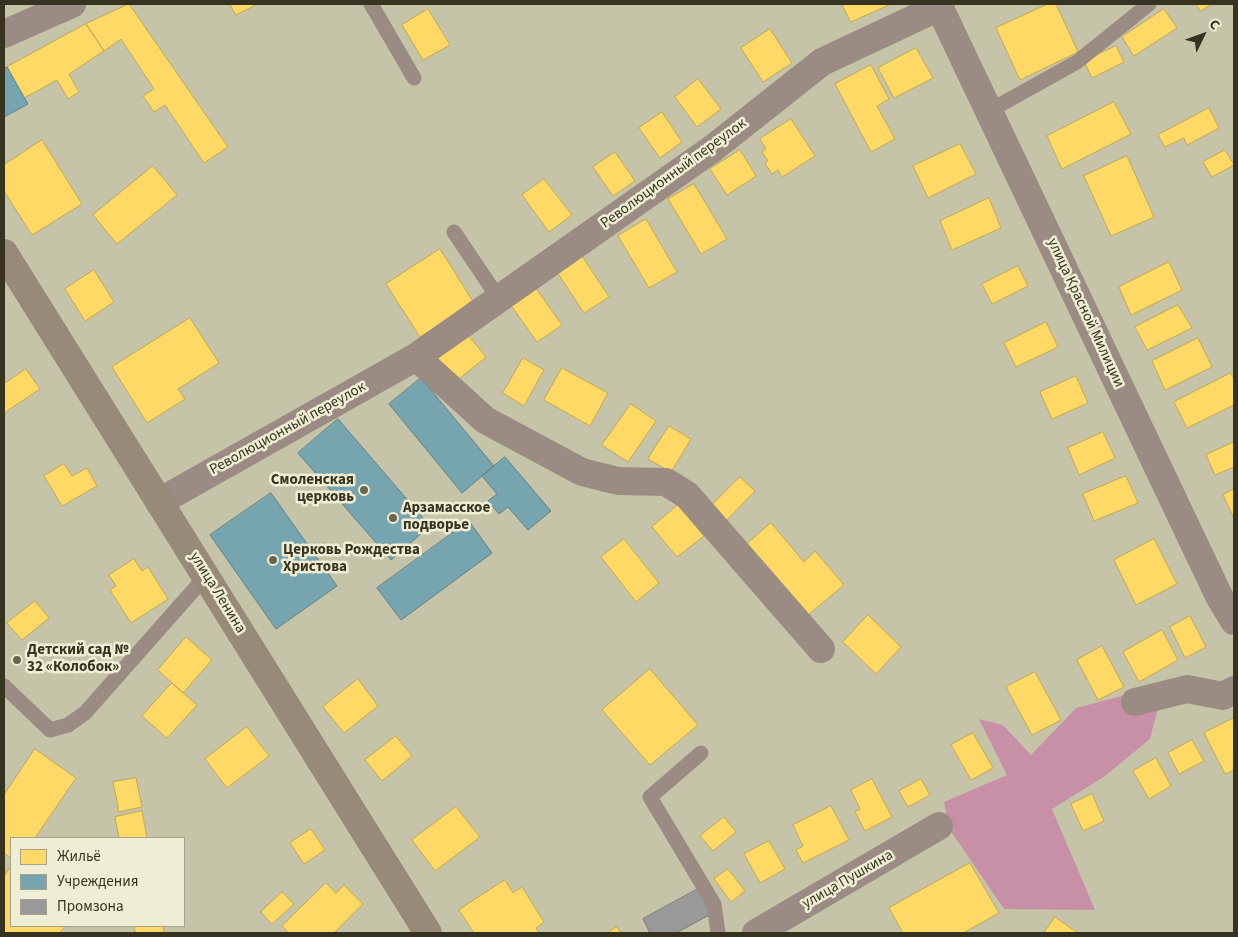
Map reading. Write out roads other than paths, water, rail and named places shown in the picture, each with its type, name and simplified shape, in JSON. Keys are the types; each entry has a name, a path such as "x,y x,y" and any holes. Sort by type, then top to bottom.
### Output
{"main road":[{"name":"улица Ленина","path":"4,253 428,933"}],"street":[{"path":"4,34 72,4"},
{"name":"улица Красной Милиции","path":"938,6 1219,596 1234,621"},
{"name":"Революционный переулок","path":"159,502 416,357 712,149 822,62 938,6"},
{"path":"416,357 485,420 582,472 618,481 666,482 687,495 822,649"},
{"path":"1135,702 1187,689 1223,696 1234,690"},
{"name":"улица Пушкина","path":"756,933 939,826"}],"lane":[{"path":"371,4 414,78"},
{"path":"989,111 1077,62 1149,4"},
{"path":"454,232 499,299"},
{"path":"4,686 50,730 68,725 85,713 206,576"},
{"path":"701,753 650,797 714,904 718,933"}],"place":[{"name":"Смоленская церковь","path":"364,490"},
{"name":"Арзамасское подворье","path":"393,518"},
{"name":"Церковь Рождества Христова","path":"273,560"},
{"name":"Детский сад № 32 «Колобок»","path":"17,660"}]}
